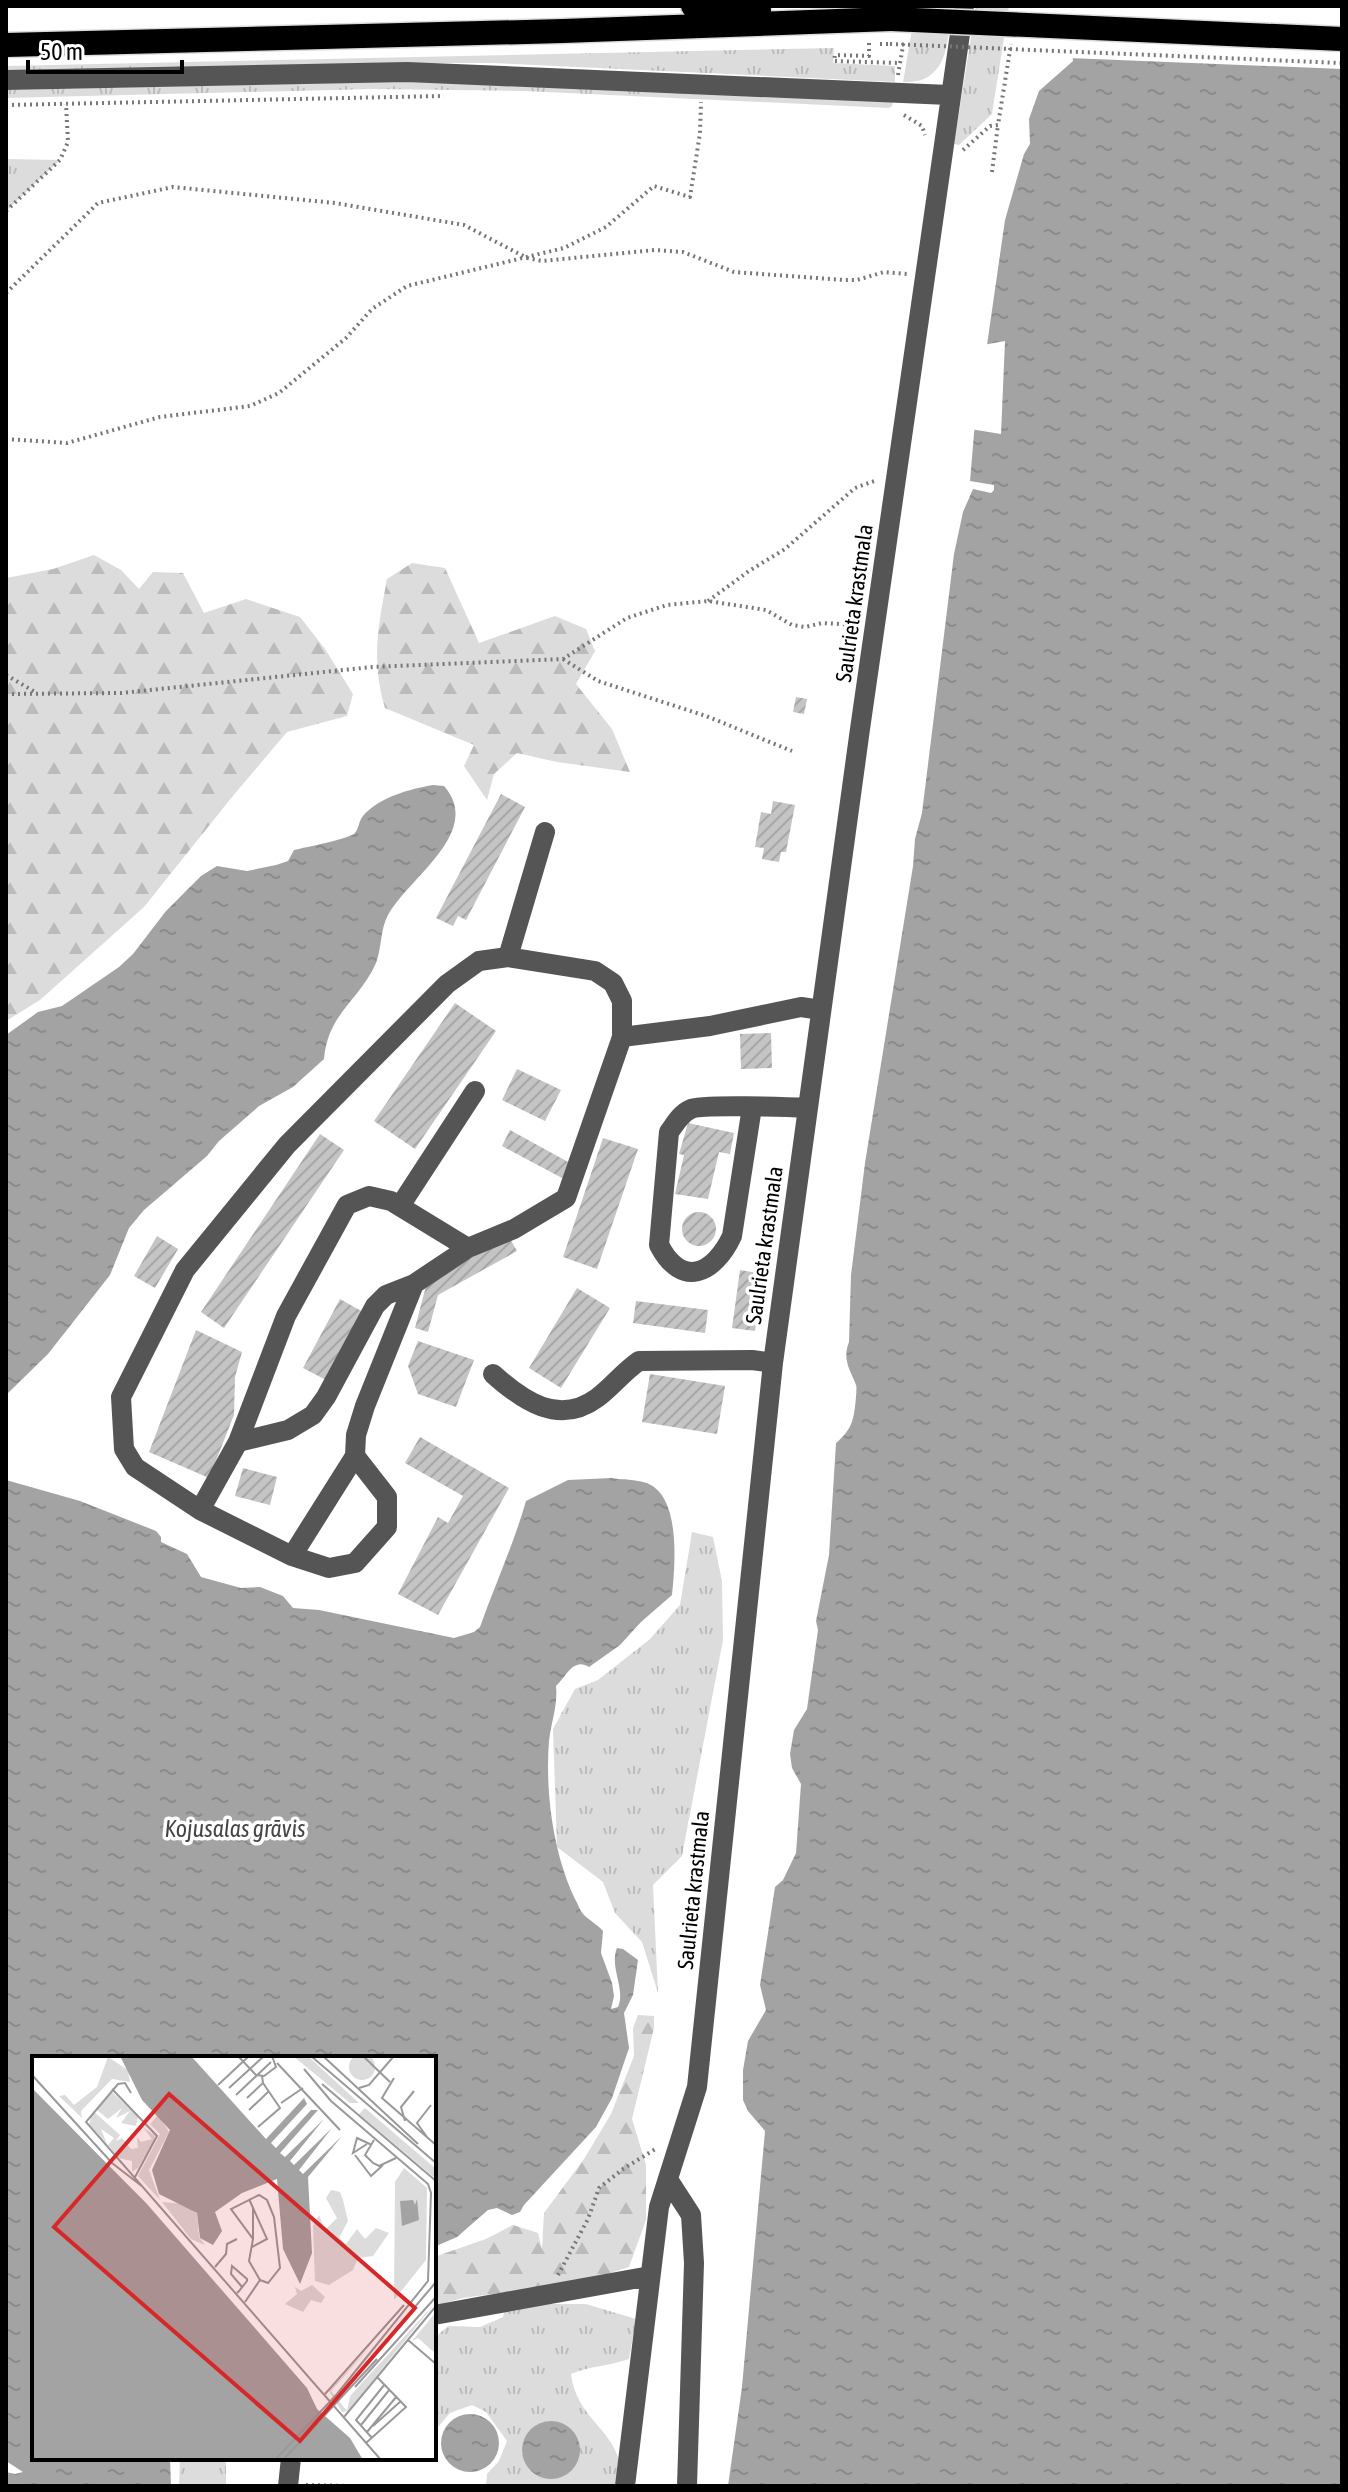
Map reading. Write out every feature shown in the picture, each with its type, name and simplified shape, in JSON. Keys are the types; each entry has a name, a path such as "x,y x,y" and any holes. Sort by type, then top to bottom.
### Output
{"highway":[{"path":"693,6 895,33"},
{"path":"6,45 563,31 1342,39"}],"street":[{"name":"Saulrieta krastmala","path":"625,2486 659,2207 697,2087 773,1363 949,95 964,6"},
{"path":"6,80 407,72 949,95"},
{"path":"508,957 545,832"},
{"path":"238,1442 288,1430 313,1415 326,1397 375,1306 386,1295 414,1284 468,1248 514,1229 566,1198 622,1037 622,1001 613,983 595,971 508,957 479,961 447,984 287,1145 185,1270 121,1397 124,1449 135,1467 200,1510 292,1556 329,1568 355,1563 387,1527 387,1497 355,1456"},
{"path":"622,1037 710,1026 801,1007 821,1010"},
{"path":"400,1206 475,1091"},
{"path":"752,1107 732,1236 723,1256 711,1267 695,1272 679,1269 667,1260 659,1245 669,1132 678,1118 693,1107 752,1107 807,1108"},
{"path":"200,1510 238,1442 286,1316 347,1205 369,1196 391,1201 468,1248"},
{"path":"292,1556 355,1456 356,1435 365,1406 414,1284"},
{"path":"493,1374 520,1398 547,1409 575,1411 598,1398 639,1361 752,1360 773,1363"},
{"path":"669,2181 691,2215 694,2263 687,2486"},
{"path":"436,2314 650,2276"},
{"path":"288,2486 291,2460"}],"path":[{"path":"998,125 990,126 965,150 928,143 922,126 908,115 896,113 899,63 895,33 1342,63"},
{"path":"992,172 1012,36"},
{"path":"869,43 869,56 835,55 834,61 899,63"},
{"path":"6,105 453,96"},
{"path":"6,439 67,443 160,417 250,406 279,393 346,338 372,309 407,286 564,248 606,227 654,186 690,197 700,133 701,102 716,103"},
{"path":"6,211 60,160 68,142 66,104"},
{"path":"6,293 98,203 173,187 335,203 464,225 527,258 542,261 655,250 683,252 734,272 844,280 857,280 884,272 926,276"},
{"path":"708,601 785,549 855,488 871,481 896,482"},
{"path":"6,694 121,693 372,667 563,659 627,618 667,605 708,601 766,610 792,625 805,627 822,623 876,627"},
{"path":"563,659 598,681 706,716 792,751"},
{"path":"6,675 35,692"},
{"path":"549,2294 588,2219 599,2188 623,2169 683,2132"},
{"path":"317,2485 349,2486"}],"green space":[{"path":"916,6 952,6 947,46 938,68 930,76 903,82"},
{"path":"976,6 1009,6 992,114 959,145 954,144"},
{"path":"834,48 833,63 895,66 895,82 492,63 6,72 6,66"},
{"path":"408,81 893,100 889,108 524,91 373,89 6,98 6,90"},
{"path":"6,159 60,160 6,211"},
{"path":"94,555 121,570 139,589 153,572 183,573 204,613 246,599 300,617 325,649 353,694 347,716 287,732 144,907 40,1000 6,1021 6,578 53,569"},
{"path":"412,563 445,568 479,643 555,616 586,629 595,651 576,684 612,729 630,772 517,753 494,774 487,800 464,766 474,745 385,708 377,659 387,579"},
{"path":"692,1532 713,1537 722,1581 723,1640 682,1856 653,1885 658,1993 642,1942 615,1913 603,1882 557,1847 553,1729 575,1689 598,1680 650,1639 680,1605"},
{"path":"638,2015 654,2016 654,2028 632,2119 646,2165 646,2220 629,2267 585,2281 463,2298 436,2305 436,2256 486,2239 513,2225 538,2233 542,2249 544,2213 584,2159 611,2114 634,2056 633,2028"},
{"path":"586,2304 636,2319 629,2359 571,2374 579,2401 615,2450 619,2461 617,2486 486,2486 487,2474 499,2461 507,2441 486,2412 472,2405 450,2413 437,2428 436,2459 436,2336 448,2326 480,2327 503,2317 505,2308","holes":["549,2421 567,2426 578,2440 530,2471 522,2453 540,2423"]},
{"path":"180,2460 226,2460 226,2486 179,2486"}],"water":[{"path":"1342,6 1342,2486 728,2486 742,2387 765,2131 743,2100 743,2070 748,2041 766,2010 760,1985 775,1887 783,1880 796,1853 801,1784 792,1768 790,1754 794,1730 807,1709 818,1630 816,1621 829,1555 836,1443 852,1423 854,1411 856,1386 846,1354 851,1275 865,1163 915,839 922,813 954,554 963,512 973,489 991,493 994,490 994,485 970,481 975,422 986,422 986,352 1005,220 1024,154 1030,144 1029,119 1039,91 1073,61 1070,34"},
{"path":"433,785 444,786 454,803 455,820 449,837 439,854 388,915 376,963 331,1030 324,1059 293,1087 259,1106 144,1210 129,1228 110,1275 48,1354 6,1395 6,1035 38,1012 62,1006 119,967 166,911 201,876 217,866 247,871 288,861 294,850 355,833 363,816 386,799"},
{"name":"Kojusalas grāvis","path":"611,1478 645,1482 662,1496 674,1537 672,1595 620,1645 589,1667 574,1666 556,1686 548,1760 552,1822 561,1862 575,1899 584,1915 603,1931 601,1953 614,1996 611,2009 618,2007 620,2000 615,1963 617,1948 638,1960 633,1995 624,2013 629,2048 612,2098 596,2127 520,2212 512,2215 497,2208 488,2210 457,2237 436,2246 436,2056 32,2056 32,2460 170,2460 171,2486 6,2486 6,2472 23,2472 6,2461 6,1480 80,1501 156,1531 161,1542 187,1554 201,1577 241,1588 260,1587 283,1596 293,1608 319,1610 454,1638 480,1627 526,1501 568,1480"},
{"path":"470,2414 491,2422 499,2443 491,2464 470,2472 449,2464 441,2443 449,2422"},
{"path":"551,2421 572,2429 580,2450 572,2471 551,2479 530,2471 522,2450 530,2429"}],"pier":[{"path":"1060,6 1342,6 1342,69 1069,58"},
{"path":"1005,341 1001,434 970,429 972,419 982,418 983,345"}],"building":[{"path":"796,697 807,699 804,714 793,712"},
{"path":"501,794 525,807 466,920 458,916 453,926 436,918"},
{"path":"773,801 795,805 786,852 781,852 779,862 762,859 764,848 755,847 761,812 771,814"},
{"path":"455,1003 496,1031 415,1149 374,1121"},
{"path":"771,1033 772,1068 741,1069 740,1034"},
{"path":"517,1069 561,1090 545,1121 502,1100"},
{"path":"688,1123 734,1133 730,1154 719,1152 708,1199 675,1194 684,1155 679,1154"},
{"path":"510,1130 570,1163 562,1178 502,1146"},
{"path":"320,1134 344,1150 224,1328 201,1312"},
{"path":"603,1138 638,1149 597,1269 563,1257"},
{"path":"699,1212 711,1217 716,1229 711,1241 699,1246 687,1241 682,1229 687,1217"},
{"path":"157,1236 178,1249 155,1288 134,1276"},
{"path":"509,1237 517,1251 438,1295 428,1332 415,1328 427,1282"},
{"path":"740,1270 763,1274 755,1331 732,1328"},
{"path":"577,1288 610,1308 561,1388 529,1368"},
{"path":"340,1299 363,1312 326,1380 303,1368"},
{"path":"636,1301 708,1310 705,1333 633,1323"},
{"path":"196,1330 242,1352 235,1377 234,1415 209,1478 149,1452"},
{"path":"418,1341 474,1360 456,1407 418,1394 408,1366"},
{"path":"650,1374 725,1386 717,1434 642,1422"},
{"path":"420,1437 509,1488 438,1615 398,1594 438,1517 448,1523 463,1496 405,1463"},
{"path":"243,1468 277,1477 270,1505 235,1496"}]}
